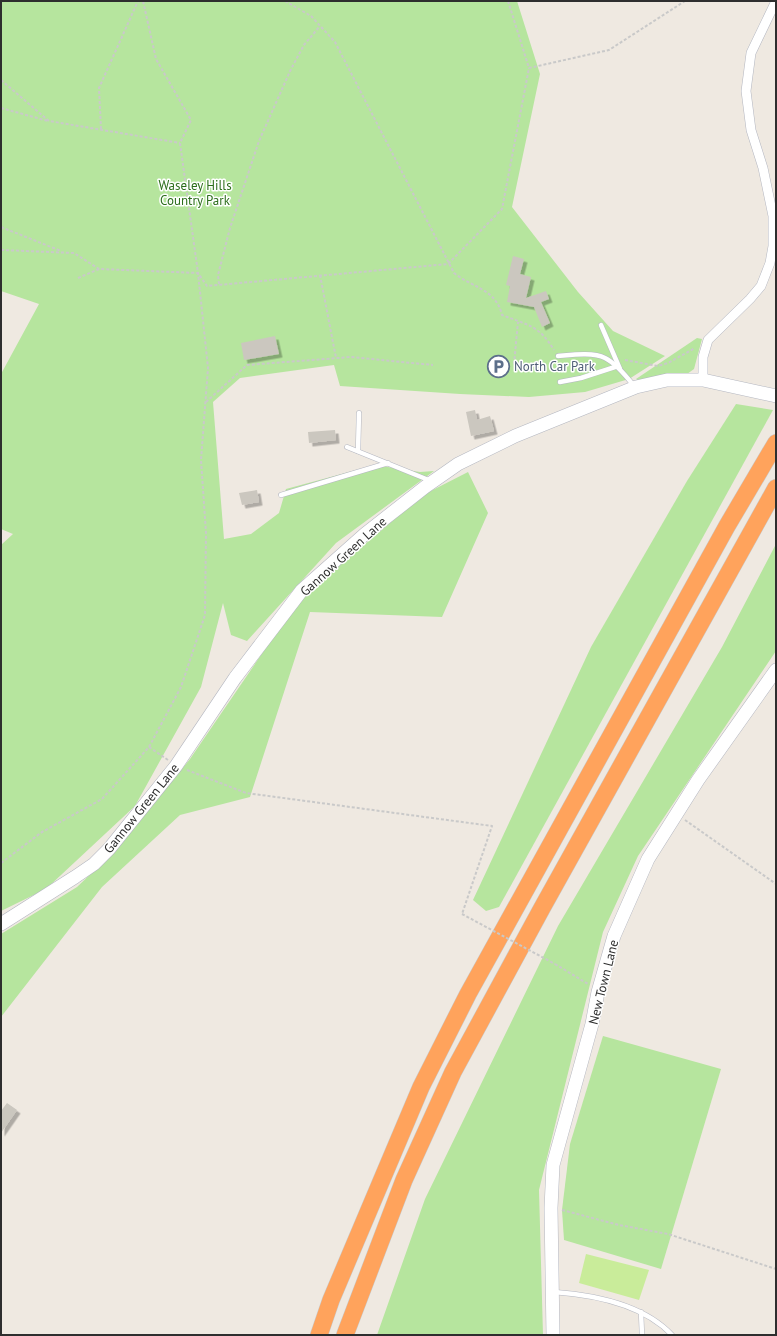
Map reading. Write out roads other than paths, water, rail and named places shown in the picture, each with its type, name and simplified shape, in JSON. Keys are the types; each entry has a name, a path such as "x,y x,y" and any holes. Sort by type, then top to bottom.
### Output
{"highway":[{"path":"319,1335 331,1300 421,1087 464,1001 728,526 776,443"},
{"path":"345,1335 404,1180 453,1072 550,894 776,488"}],"street":[{"path":"703,380 703,357 708,340 757,291 770,263 773,246 773,216 763,168 751,130 746,91 751,53 776,1"},
{"name":"Gannow Green Lane","path":"1,924 48,896 94,864 109,848 176,766 235,678 302,590 365,534 432,482 458,464 515,436 636,388 667,380 703,380 776,396"},
{"name":"New Town Lane","path":"552,1335 551,1208 553,1165 592,1024 598,992 614,936 648,858 676,814 776,670"}],"lane":[{"path":"601,325 615,359 617,368"},
{"path":"558,356 581,354 605,358 636,388"},
{"path":"560,382 617,368"},
{"path":"358,451 359,413"},
{"path":"347,447 432,482"},
{"path":"280,495 388,463"},
{"path":"552,1292 578,1294 641,1312 665,1328 672,1335"},
{"path":"641,1312 642,1335"}],"place":[{"name":"North Car Park","path":"499,366"}],"park label":[{"name":"Waseley Hills Country Park","path":"195,192"}]}
